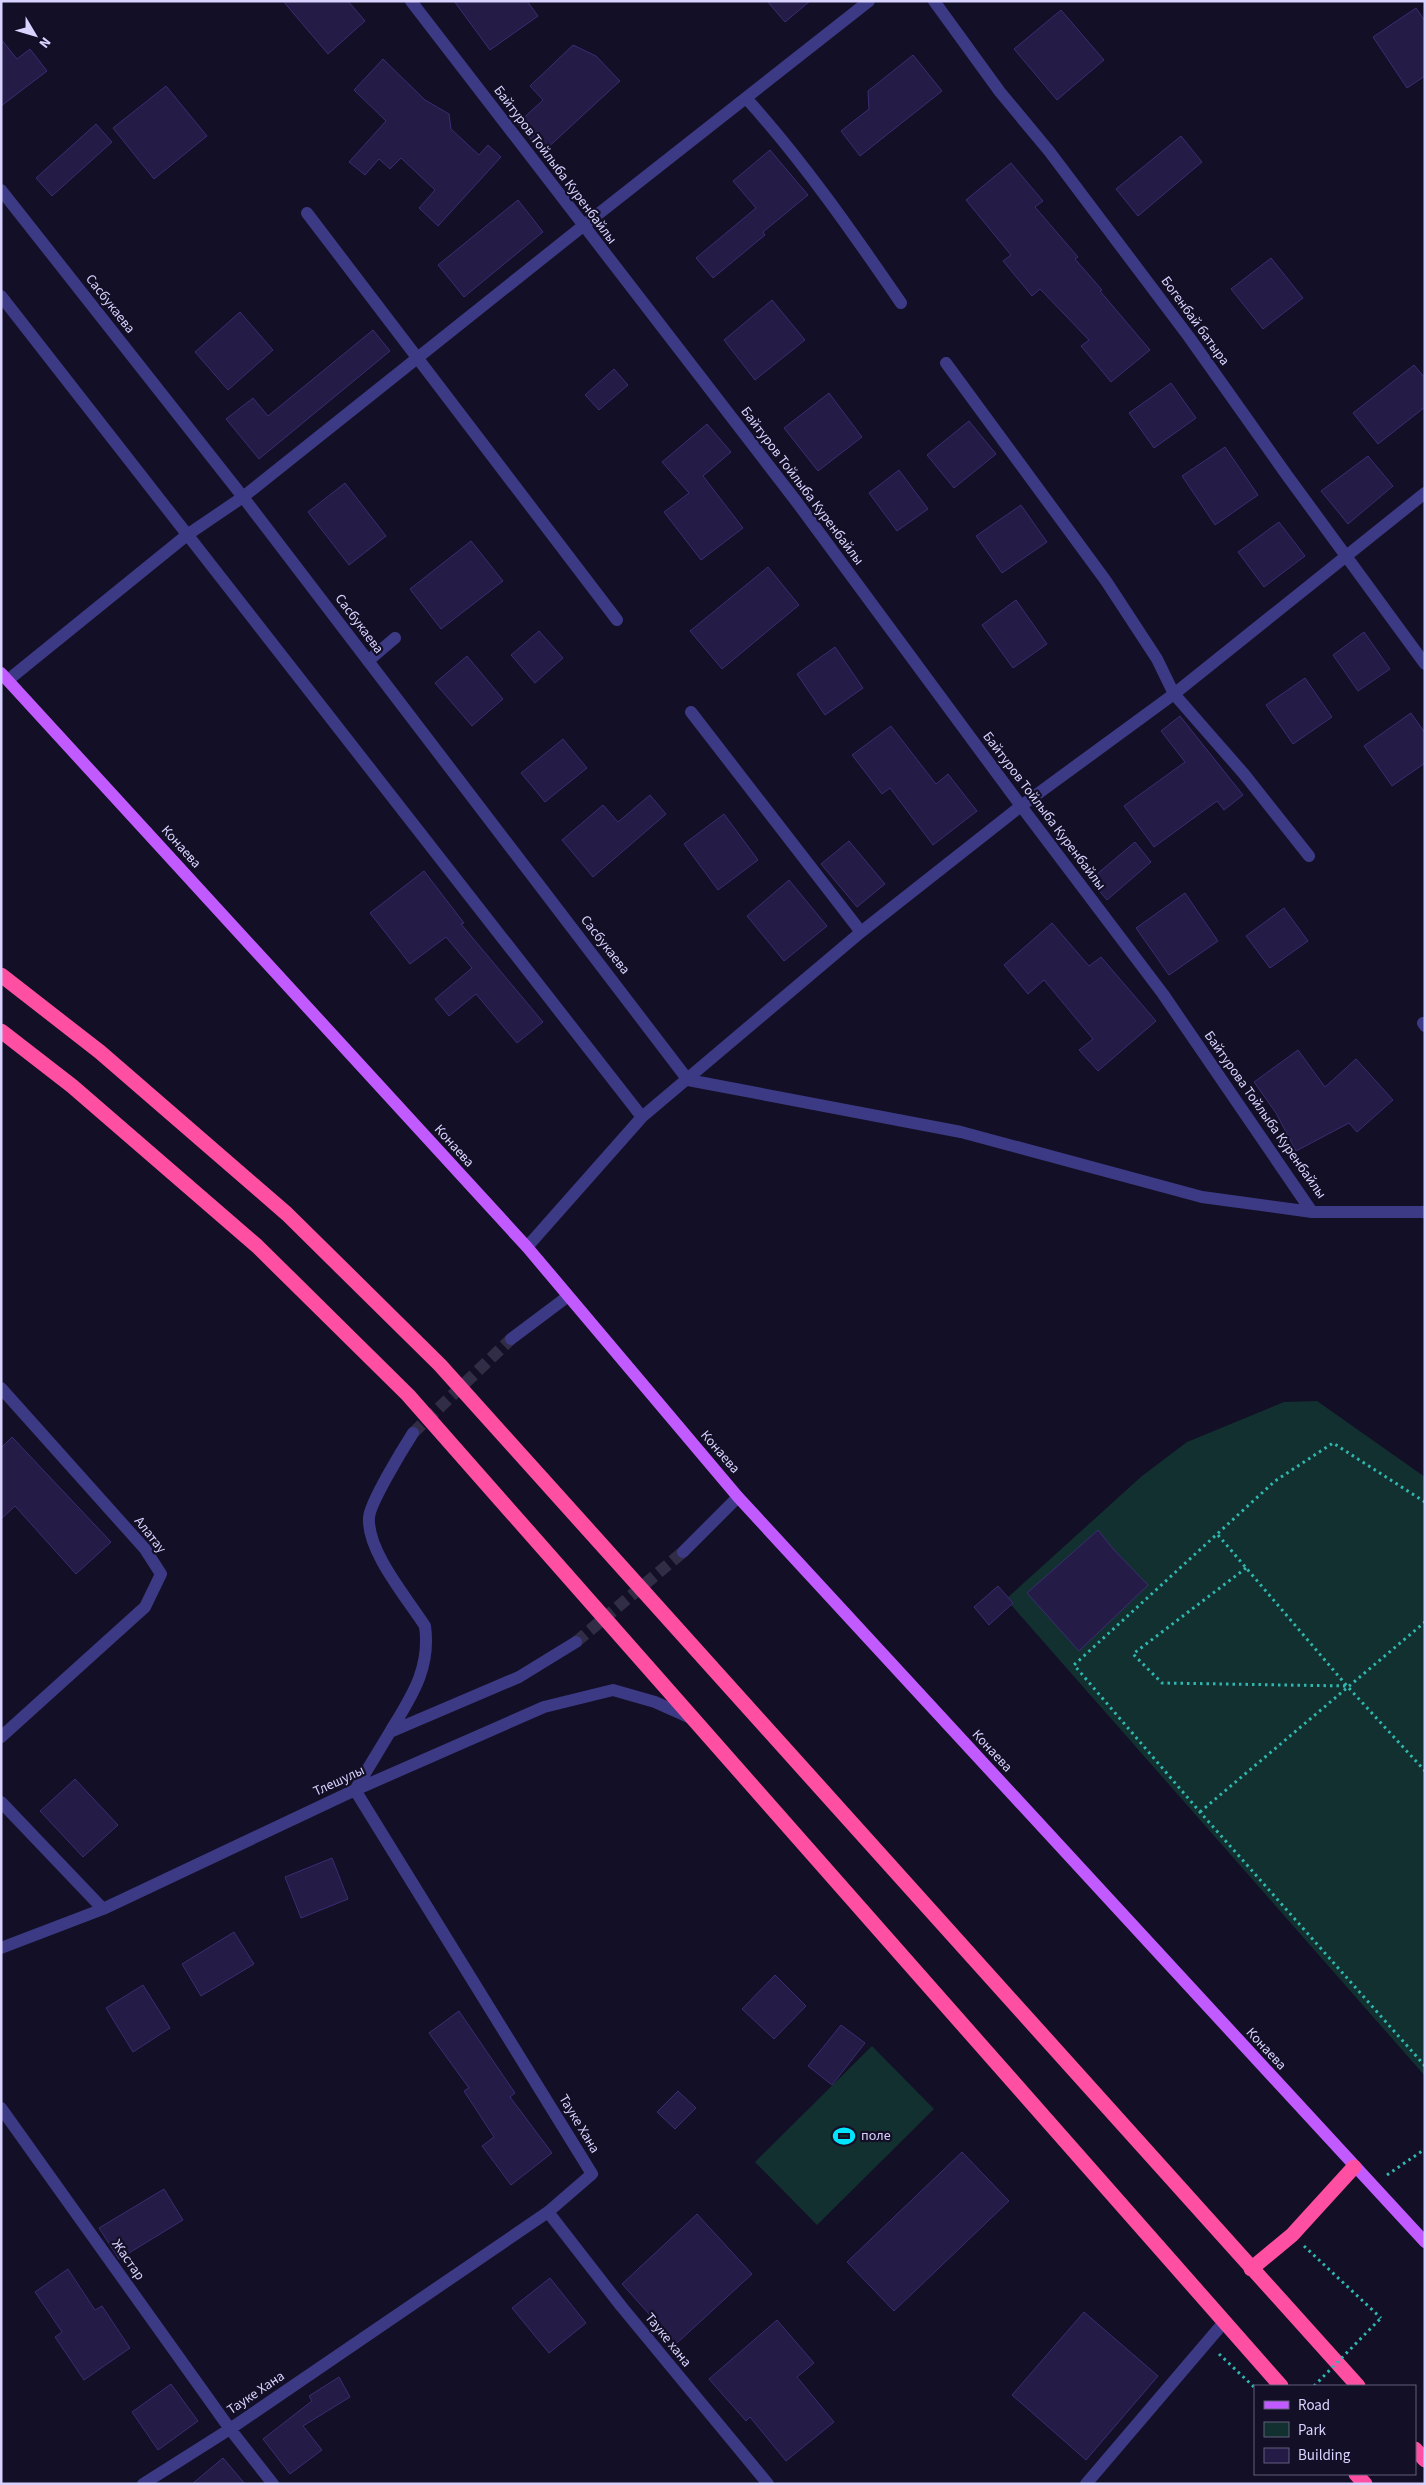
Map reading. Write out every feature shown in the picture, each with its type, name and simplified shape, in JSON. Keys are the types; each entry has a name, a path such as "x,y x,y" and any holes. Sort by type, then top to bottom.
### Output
{"highway":[{"path":"1,975 100,1052 287,1214 440,1365 1357,2385"},
{"path":"1,1031 72,1086 257,1246 408,1395 1280,2385"},
{"path":"1251,2269 1292,2235 1354,2167"},
{"path":"1416,2450 1425,2460"}],"main road":[{"name":"Конаева","path":"4,676 527,1247 567,1297 738,1496 1425,2242"}],"street":[{"name":"Байтуров Тойлыба Куренбайлы","path":"411,1 796,501 1021,806 1164,994"},
{"path":"4,676 187,536 244,497 583,226 870,1"},
{"name":"Богенбай батыра","path":"934,1 1000,92 1049,151 1123,248 1425,664"},
{"path":"746,98 770,125 818,188 901,303"},
{"name":"Сасбукаева","path":"1,190 244,497 688,1080"},
{"path":"307,213 416,359 617,620"},
{"path":"1,296 642,1117"},
{"path":"946,363 1106,580 1157,659 1174,694 1244,774 1308,856"},
{"path":"527,1247 642,1117 688,1080 860,932 1021,806 1174,694 1346,554 1425,493"},
{"path":"368,661 395,638"},
{"path":"691,712 860,932"},
{"name":"Байтурова Тойлыба Куренбайлы","path":"1164,994 1312,1212 1425,1212"},
{"path":"688,1080 961,1132 1202,1197 1312,1212"},
{"path":"511,1339 567,1297"},
{"name":"Алатау","path":"1,1388 145,1549 161,1574 145,1607 1,1737"},
{"path":"355,1790 420,1682 428,1642 425,1626 371,1539 368,1516 393,1466 413,1433"},
{"path":"683,1552 738,1496"},
{"path":"390,1732 518,1677 576,1642"},
{"name":"Тлешулы","path":"1,1948 104,1909 355,1790 544,1706 613,1690 655,1702 696,1720"},
{"name":"Тауке Хана","path":"230,2429 548,2212 592,2174 355,1790"},
{"path":"1,1802 104,1909"},
{"name":"Жастар","path":"1,2108 230,2429 273,2484"},
{"name":"Тауке хана","path":"548,2212 628,2314 768,2484"},
{"path":"1086,2484 1225,2322"},
{"path":"143,2484 230,2429"}],"path":[{"path":"1425,1502 1333,1443 1275,1482 1074,1665 1200,1812 1425,2066"},
{"path":"1218,1535 1347,1686 1425,1772"},
{"path":"1246,1568 1133,1654 1162,1683 1347,1686"},
{"path":"1200,1812 1425,1622"},
{"path":"1372,2185 1425,2150"},
{"path":"1292,2235 1380,2318 1315,2385"},
{"path":"1208,2343 1254,2386"}],"green space":[{"path":"1317,1401 1425,1477 1425,2076 1006,1599 1142,1476 1187,1442 1284,1402"},
{"name":"поле","path":"872,2046 934,2109 817,2225 755,2162"}],"building":[{"path":"283,1 348,1 365,21 328,54"},
{"path":"454,1 527,1 538,16 490,50"},
{"path":"767,1 810,1 785,22"},
{"path":"1416,8 1425,21 1425,76 1407,88 1373,37"},
{"path":"1061,10 1104,60 1057,100 1014,49"},
{"path":"1,39 17,59 30,49 47,71 1,106"},
{"path":"573,45 596,56 620,81 543,152 517,124 543,100 530,86"},
{"path":"913,55 942,91 860,156 841,131 869,109 868,91"},
{"path":"383,59 425,100 449,114 451,129 479,155 488,145 501,157 438,226 419,208 435,190 401,158 390,169 379,159 365,175 349,162 386,121 354,90"},
{"path":"166,86 207,136 154,179 113,128"},
{"path":"96,124 112,142 52,196 36,178"},
{"path":"1181,136 1202,162 1138,216 1116,189"},
{"path":"770,150 808,195 763,232 765,235 713,278 696,258 756,208 733,181"},
{"path":"1011,163 1043,201 1035,207 1078,257 1075,259 1150,350 1111,382 1081,346 1089,340 1040,289 1032,296 1003,261 1011,255 966,200"},
{"path":"518,200 543,232 464,297 438,265"},
{"path":"1271,258 1303,298 1263,329 1231,289"},
{"path":"772,300 805,340 755,380 724,340"},
{"path":"240,312 273,350 228,390 195,352"},
{"path":"373,330 390,351 259,459 226,419 253,398 268,416"},
{"path":"1414,365 1425,378 1425,407 1378,444 1353,413"},
{"path":"614,369 628,385 599,410 585,395"},
{"path":"1171,383 1196,418 1154,448 1129,413"},
{"path":"829,393 862,437 818,471 784,428"},
{"path":"969,421 996,454 954,488 927,455"},
{"path":"707,424 731,452 703,476 743,528 701,560 664,512 689,493 662,462"},
{"path":"1225,447 1258,495 1215,525 1182,476"},
{"path":"1368,456 1393,486 1348,524 1321,491"},
{"path":"899,470 928,509 897,531 869,493"},
{"path":"345,483 386,536 349,565 308,512"},
{"path":"1021,505 1047,542 1002,573 976,536"},
{"path":"1279,522 1305,556 1264,587 1238,552"},
{"path":"471,541 503,581 441,629 410,589"},
{"path":"768,567 799,605 722,669 690,631"},
{"path":"1016,600 1047,644 1013,668 982,625"},
{"path":"539,631 563,658 535,683 511,655"},
{"path":"1364,632 1390,669 1358,691 1333,655"},
{"path":"835,647 863,688 825,715 797,674"},
{"path":"467,656 503,699 472,726 435,683"},
{"path":"1305,678 1332,717 1293,744 1266,705"},
{"path":"1411,713 1425,733 1425,763 1392,786 1364,746"},
{"path":"1180,716 1243,795 1224,810 1217,801 1154,847 1124,806 1185,762 1161,731"},
{"path":"891,726 936,784 948,774 977,811 933,845 890,788 882,794 852,755"},
{"path":"563,739 587,768 545,802 521,773"},
{"path":"650,795 666,814 593,877 562,840 603,805 618,822"},
{"path":"724,814 758,860 718,890 684,844"},
{"path":"849,841 885,884 857,907 821,864"},
{"path":"1135,842 1151,862 1107,900 1090,880"},
{"path":"424,871 464,923 461,924 543,1022 517,1043 476,994 449,1016 435,999 472,968 446,937 410,964 370,913"},
{"path":"789,880 827,926 784,961 747,916"},
{"path":"1185,893 1218,941 1169,975 1136,928"},
{"path":"1284,908 1308,941 1270,968 1246,936"},
{"path":"1052,923 1089,966 1101,957 1156,1021 1098,1071 1079,1050 1093,1039 1044,980 1028,994 1004,965"},
{"path":"1298,1050 1325,1087 1356,1059 1393,1100 1357,1132 1349,1123 1296,1151 1276,1113 1254,1082"},
{"path":"12,1437 111,1542 76,1574 15,1506 1,1519 1,1448"},
{"path":"1098,1530 1114,1550 1148,1585 1079,1651 1027,1593"},
{"path":"998,1586 1013,1603 989,1625 974,1607"},
{"path":"75,1779 118,1825 83,1857 40,1811"},
{"path":"332,1858 348,1899 301,1918 285,1877"},
{"path":"234,1932 254,1964 201,1996 182,1964"},
{"path":"775,1975 806,2006 774,2039 742,2009"},
{"path":"143,1985 170,2028 133,2052 106,2008"},
{"path":"459,2011 515,2093 510,2097 552,2153 511,2185 482,2146 494,2137 464,2091 469,2088 429,2033"},
{"path":"841,2025 865,2043 832,2085 808,2066"},
{"path":"678,2091 696,2108 675,2129 657,2112"},
{"path":"962,2152 1009,2201 894,2311 847,2262"},
{"path":"164,2189 183,2220 119,2259 99,2228"},
{"path":"697,2214 752,2274 676,2344 622,2284"},
{"path":"68,2269 95,2310 102,2306 130,2348 84,2380 55,2337 62,2332 35,2292"},
{"path":"550,2278 586,2323 549,2353 512,2308"},
{"path":"1084,2312 1158,2376 1086,2460 1012,2395"},
{"path":"777,2320 814,2363 797,2377 834,2422 786,2461 750,2417 746,2421 709,2379"},
{"path":"339,2377 350,2397 303,2426 322,2450 290,2474 263,2439 312,2401 309,2396"},
{"path":"171,2384 198,2421 158,2450 132,2412"},
{"path":"223,2458 245,2484 192,2484"}],"tunnel":[{"path":"413,1433 511,1339"},
{"path":"576,1642 683,1552"}],"place":[{"name":"поле","path":"844,2136"}]}
